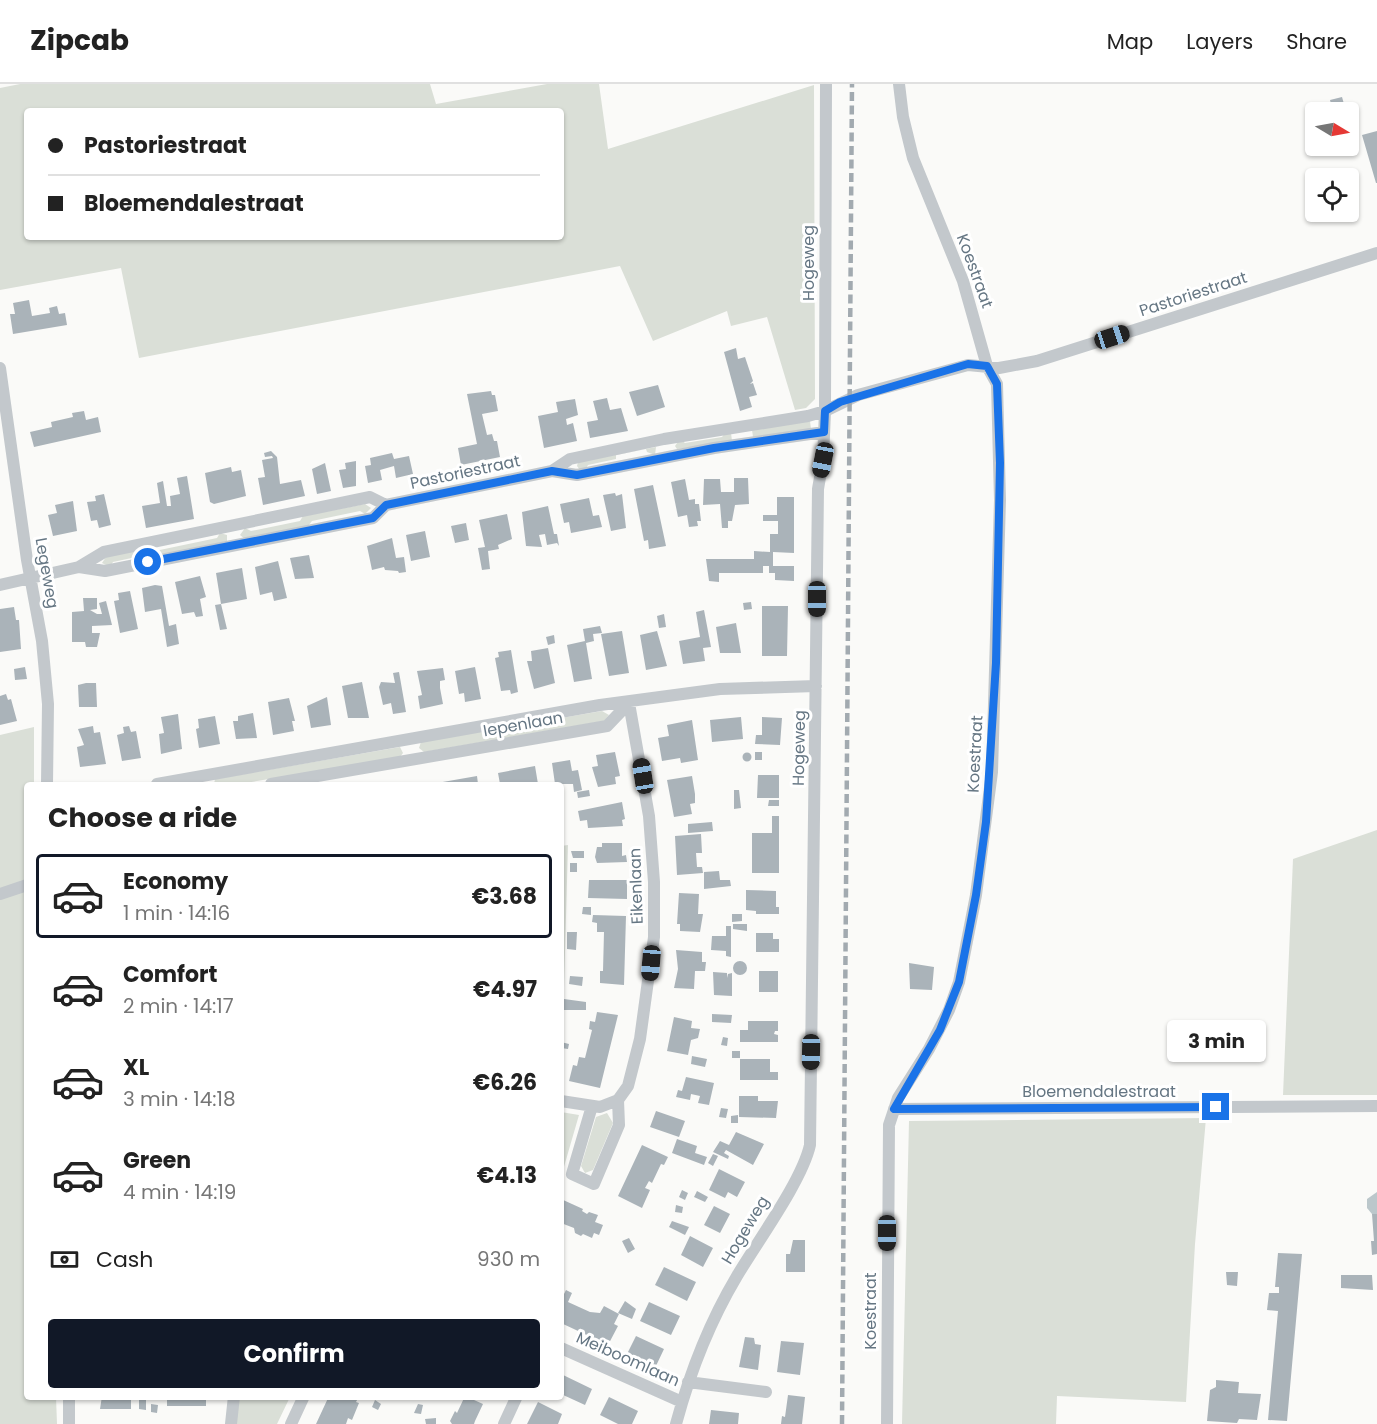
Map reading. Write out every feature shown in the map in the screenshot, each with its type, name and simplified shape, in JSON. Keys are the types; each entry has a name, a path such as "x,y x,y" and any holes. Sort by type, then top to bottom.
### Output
{"street":[{"name":"Hogeweg","path":"676,1424 695,1360 729,1290 802,1168 810,1145 818,489 823,460 825,411 826,84"},
{"name":"Koestraat","path":"887,1424 887,1144 894,1109 940,1030 959,982 976,895 986,822 996,663 1000,472 997,384 987,366 966,291 910,148 899,84"},
{"name":"Pastoriestraat","path":"552,471 570,459 664,439 825,411 840,402 875,390 968,364 999,368 1037,362 1377,253"},
{"name":"Legeweg","path":"0,368 42,642 48,704 47,782"},
{"path":"740,426 744,443"},
{"name":"Pastoriestraat","path":"79,567 105,571 373,518 386,505 552,471 577,475 744,443 824,432"},
{"path":"664,439 669,457"},
{"name":"Pastoriestraat","path":"0,585 79,567 104,552 370,498 386,505"},
{"path":"231,526 236,545"},
{"name":"Iepenlaan","path":"189,781 409,738 600,705 629,703 720,689 816,687"},
{"name":"Iepenlaan","path":"283,782 607,726 629,703"},
{"name":"Eikenlaan","path":"592,1106 572,1174 594,1184 619,1125 618,1100 628,1086 645,1016 654,924 654,882 649,816 629,703"},
{"path":"409,738 413,760"},
{"path":"0,894 24,886"},
{"path":"564,1101 607,1106 618,1100"},
{"name":"Bloemendalestraat","path":"894,1109 1377,1106"},
{"name":"Meiboomlaan","path":"564,1349 682,1402"},
{"path":"688,1382 766,1392"},
{"path":"69,1400 69,1424"},
{"path":"231,1424 234,1400"},
{"path":"291,1424 302,1400"},
{"path":"504,1424 515,1400"}],"shaded area":[{"path":"20,84 430,84 436,104 547,84 599,84 608,149 814,85 815,399 806,408 795,410 767,317 731,326 727,311 653,341 620,266 139,358 121,268 0,290 0,88"},
{"path":"810,421 811,429 753,437 752,430"},
{"path":"726,432 731,433 732,441 677,449 675,446 680,439 685,443 722,437"},
{"path":"656,447 655,455 647,452 646,449 616,455 616,459 588,465 585,470 580,470 577,466 578,462"},
{"path":"365,504 371,508 365,514 360,511 312,521 308,526 245,539 240,535 245,528 251,531 300,521 303,516"},
{"path":"220,533 227,535 227,541 146,559 141,556 113,562 110,567 102,563 106,557 150,547 155,551 217,538"},
{"path":"602,711 609,715 604,721 424,752 419,748 421,742"},
{"path":"34,727 34,782 24,782 24,1400 56,1400 57,1424 0,1424 0,735"},
{"path":"400,747 403,753 400,757 251,782 214,782 215,779"},
{"path":"1377,830 1377,1095 1283,1095 1293,859"},
{"path":"568,845 564,988 564,846"},
{"path":"564,1112 579,1115 564,1167"},
{"path":"607,1113 613,1123 593,1170 585,1173 581,1166 596,1117"},
{"path":"1206,1118 1195,1244 1186,1402 1057,1396 1056,1424 902,1424 909,1121"},
{"path":"1377,1192 1377,1214 1372,1214 1367,1208 1367,1199"},
{"path":"239,1400 289,1400 277,1424 236,1424"}],"building":[{"path":"1342,97 1343,102 1330,102 1330,100"},
{"path":"1377,131 1377,183 1376,183 1362,135"},
{"path":"29,300 32,316 50,313 49,308 57,306 59,314 65,313 67,325 13,334 10,314 15,314 13,303"},
{"path":"736,348 738,359 745,357 753,381 750,384 753,383 757,395 749,397 752,407 740,411 724,352"},
{"path":"658,385 665,407 637,416 629,392"},
{"path":"491,391 492,395 495,395 498,411 482,414 487,435 492,434 494,441 497,441 500,457 461,465 458,448 477,444 467,394"},
{"path":"607,398 610,410 621,408 628,431 590,438 587,422 598,420 593,401"},
{"path":"575,399 578,415 566,419 567,425 573,423 577,441 544,448 538,416 558,412 556,402"},
{"path":"84,411 86,420 98,417 101,432 34,447 30,432 52,427 51,422 73,417 72,413"},
{"path":"271,451 277,457 280,484 301,480 305,496 263,505 258,478 265,477 262,460 273,458 272,456 265,457 264,453"},
{"path":"392,453 394,459 409,456 413,474 396,478 394,466 380,470 382,480 368,483 365,466 371,465 370,458"},
{"path":"356,461 356,486 343,488 339,470 346,469 345,463"},
{"path":"325,463 331,491 317,494 312,469"},
{"path":"231,467 232,472 241,470 246,496 214,504 210,502 205,473"},
{"path":"187,476 194,519 146,528 142,506 160,503 157,483 163,481 167,506 171,506 170,496 180,494 177,478"},
{"path":"734,478 748,478 749,504 735,505 732,521 728,521 728,528 722,528 720,504 703,505 704,479 720,479 721,492 734,492"},
{"path":"685,479 689,500 695,499 695,504 699,504 701,521 697,521 698,526 689,527 687,515 678,517 671,482"},
{"path":"653,485 666,546 649,549 648,540 644,541 634,489"},
{"path":"615,493 616,496 622,494 626,528 611,531 603,495"},
{"path":"104,494 111,525 99,528 97,520 91,521 87,502 96,501 95,496"},
{"path":"777,497 794,497 794,553 773,552 773,566 794,566 794,581 775,580 775,573 769,573 769,566 763,566 763,573 719,573 719,582 709,581 706,559 754,559 754,551 770,552 770,534 778,534 778,521 763,521 763,515 777,515"},
{"path":"589,498 593,516 599,515 602,527 571,533 569,522 564,523 560,504"},
{"path":"73,501 77,531 53,536 48,515 57,513 55,505"},
{"path":"548,506 559,546 557,543 547,545 545,534 539,535 542,547 526,546 522,512"},
{"path":"507,514 512,539 498,545 499,549 488,551 490,569 482,570 478,548 485,547 479,520"},
{"path":"466,523 469,540 455,543 451,526"},
{"path":"425,531 430,557 411,561 406,535"},
{"path":"392,538 396,558 404,557 406,572 385,570 384,567 372,570 367,546"},
{"path":"309,555 314,578 295,579 290,558"},
{"path":"278,561 287,598 274,601 272,592 260,595 255,567"},
{"path":"242,568 247,599 221,604 216,573"},
{"path":"200,576 206,597 200,599 203,616 196,617 194,612 182,614 175,582"},
{"path":"162,586 169,626 176,624 179,644 167,647 161,609 145,612 142,588"},
{"path":"130,591 138,629 120,633 114,601 119,600 118,593"},
{"path":"83,598 97,598 97,609 90,610 97,614 102,614 99,603 106,601 112,625 92,626 92,633 100,633 97,647 86,647 85,642 72,642 72,612 84,611"},
{"path":"751,602 752,609 744,610 743,603"},
{"path":"221,604 227,629 220,630 215,605"},
{"path":"762,606 788,606 787,656 762,656"},
{"path":"14,607 16,620 19,620 21,649 0,652 0,609"},
{"path":"704,610 711,647 703,648 705,661 683,664 679,641 700,637 696,612"},
{"path":"664,614 666,627 659,628 657,616"},
{"path":"736,623 741,653 720,653 716,627"},
{"path":"600,626 602,633 593,634 594,641 586,643 592,679 574,682 567,645 585,641 583,629"},
{"path":"622,631 629,673 609,676 601,634"},
{"path":"657,631 667,666 646,670 640,635"},
{"path":"554,635 555,643 548,645 546,637"},
{"path":"548,648 555,683 534,689 527,661 532,661 531,651"},
{"path":"511,650 518,692 511,694 510,690 501,691 495,658 499,657 498,652"},
{"path":"25,667 27,679 15,680 14,669"},
{"path":"475,667 481,699 465,702 464,693 459,694 455,671"},
{"path":"443,668 445,680 440,681 440,688 443,704 420,709 418,696 422,695 417,671"},
{"path":"399,672 406,712 393,714 391,703 383,705 379,687 381,682 395,683 393,673"},
{"path":"362,682 369,718 348,718 342,686"},
{"path":"96,683 97,707 79,707 78,685"},
{"path":"6,694 8,700 11,699 17,721 0,725 0,696"},
{"path":"327,697 331,725 311,728 307,706"},
{"path":"289,698 295,721 292,721 294,731 273,735 268,702"},
{"path":"253,713 257,738 236,739 233,721 238,721 238,716"},
{"path":"178,714 182,749 161,754 159,734 164,733 161,717"},
{"path":"215,716 220,744 199,748 196,729 199,728 198,719"},
{"path":"741,717 743,739 712,742 710,720"},
{"path":"762,717 782,718 780,745 755,744 756,735 762,735"},
{"path":"692,720 698,760 681,763 680,758 662,761 658,738 669,736 667,725"},
{"path":"93,726 94,733 100,732 106,764 80,767 77,747 84,745 78,729"},
{"path":"129,726 131,732 136,731 141,758 122,761 117,735 124,733 123,727"},
{"path":"615,752 620,776 615,777 616,784 598,787 592,767 598,766 596,755"},
{"path":"747,752 752,757 747,762 742,757"},
{"path":"755,752 762,752 762,760 755,760"},
{"path":"570,760 572,771 578,770 582,790 574,792 573,784 555,782 552,763"},
{"path":"535,766 538,782 500,782 498,773"},
{"path":"758,775 779,775 779,798 757,798"},
{"path":"477,776 478,782 443,782"},
{"path":"692,776 695,803 690,804 692,814 674,817 667,780"},
{"path":"589,790 590,796 578,798 577,792"},
{"path":"734,790 739,790 741,808 734,809"},
{"path":"769,800 779,800 779,806 768,806"},
{"path":"622,802 625,819 622,820 623,826 588,828 587,820 580,821 578,811"},
{"path":"772,816 779,816 779,873 752,873 752,833 772,833"},
{"path":"712,822 713,831 688,833 688,824"},
{"path":"701,834 702,853 696,853 697,867 702,867 703,873 677,875 675,836"},
{"path":"602,843 622,843 622,856 626,855 627,862 597,863 595,857 597,847 602,847"},
{"path":"571,851 584,851 584,858 573,858"},
{"path":"570,863 577,863 577,872 570,872"},
{"path":"719,871 720,880 730,880 731,886 704,889 704,872"},
{"path":"589,880 627,880 627,899 588,898"},
{"path":"746,890 776,891 776,907 779,907 779,914 756,914 756,911 746,910"},
{"path":"679,893 699,894 698,914 703,914 700,932 680,931 680,924 677,924"},
{"path":"583,907 591,907 591,915 582,914"},
{"path":"732,914 742,914 742,921 732,922"},
{"path":"593,915 626,916 624,985 600,983 600,971 603,971 604,932 597,932 597,923 592,922"},
{"path":"733,924 747,924 747,931 733,929"},
{"path":"726,926 731,926 731,957 726,956 726,951 711,950 712,936 726,936"},
{"path":"567,932 577,932 576,950 567,949"},
{"path":"756,933 773,933 773,939 779,939 779,952 756,952"},
{"path":"676,950 702,952 702,962 706,962 705,971 695,971 694,989 674,988 678,969"},
{"path":"740,961 745,963 747,968 745,973 740,975 735,973 733,968 735,963"},
{"path":"909,963 934,967 932,990 910,989"},
{"path":"759,971 778,971 778,992 759,992"},
{"path":"713,972 727,973 727,978 728,974 732,973 732,996 714,995"},
{"path":"570,976 583,977 582,986 569,984"},
{"path":"564,999 586,1002 586,1010 564,1010"},
{"path":"597,1012 618,1015 600,1088 569,1081 573,1065 577,1066 579,1057 585,1058 592,1030 589,1029 590,1021 595,1022"},
{"path":"712,1014 732,1015 731,1023 712,1022"},
{"path":"674,1017 692,1021 691,1028 700,1029 698,1038 691,1040 688,1055 667,1051"},
{"path":"748,1021 778,1021 778,1031 774,1034 778,1035 778,1042 740,1042 740,1030 748,1030"},
{"path":"723,1037 728,1038 727,1046 721,1045"},
{"path":"564,1043 569,1044 568,1049 564,1048"},
{"path":"732,1051 740,1051 740,1058 732,1058"},
{"path":"692,1056 707,1059 705,1067 691,1064"},
{"path":"740,1059 770,1059 770,1072 778,1072 778,1080 740,1080"},
{"path":"686,1077 714,1083 709,1105 698,1103 700,1096 691,1094 690,1100 676,1097 678,1090 682,1091"},
{"path":"739,1096 758,1096 758,1101 778,1101 776,1118 739,1117"},
{"path":"721,1108 728,1109 726,1118 719,1117"},
{"path":"656,1111 685,1121 679,1137 650,1127"},
{"path":"738,1115 738,1123 731,1123 731,1116"},
{"path":"736,1132 764,1144 753,1165 726,1150 724,1153 729,1156 728,1159 713,1152 720,1141 729,1145"},
{"path":"677,1139 697,1146 695,1153 707,1157 704,1165 672,1153"},
{"path":"642,1145 668,1157 664,1165 661,1164 652,1183 649,1181 645,1188 650,1190 642,1208 618,1196"},
{"path":"713,1154 718,1156 713,1166 708,1163"},
{"path":"719,1169 745,1182 737,1197 728,1192 725,1198 709,1190"},
{"path":"682,1190 688,1193 685,1200 679,1197"},
{"path":"697,1191 708,1197 705,1202 694,1197"},
{"path":"564,1200 583,1209 582,1211 587,1214 589,1212 598,1215 595,1222 603,1225 599,1235 594,1233 592,1238 575,1233 574,1228 564,1224"},
{"path":"676,1205 683,1207 682,1213 675,1212"},
{"path":"714,1206 730,1214 720,1233 704,1225"},
{"path":"1372,1214 1377,1214 1377,1254 1372,1255 1371,1241 1374,1241"},
{"path":"672,1221 689,1227 685,1235 669,1227"},
{"path":"690,1236 713,1248 703,1267 681,1255"},
{"path":"629,1238 635,1249 628,1253 622,1241"},
{"path":"793,1240 805,1240 805,1272 786,1272 786,1254 790,1254"},
{"path":"1278,1253 1302,1254 1287,1421 1268,1420 1278,1311 1267,1310 1269,1293 1279,1293 1279,1287 1275,1287"},
{"path":"664,1267 696,1282 687,1301 655,1285"},
{"path":"1226,1272 1238,1272 1237,1286 1227,1285"},
{"path":"1341,1275 1372,1275 1373,1290 1341,1288"},
{"path":"566,1290 572,1293 568,1302 590,1312 600,1313 604,1306 619,1314 614,1324 618,1326 608,1345 564,1324"},
{"path":"625,1301 636,1309 632,1319 618,1313"},
{"path":"649,1302 680,1316 671,1335 640,1321"},
{"path":"636,1336 664,1349 655,1368 627,1354"},
{"path":"745,1337 754,1338 755,1344 761,1345 758,1370 739,1367"},
{"path":"781,1341 804,1343 800,1375 777,1372"},
{"path":"564,1375 592,1389 585,1405 564,1395"},
{"path":"1216,1380 1239,1382 1238,1393 1261,1394 1257,1420 1239,1419 1237,1423 1207,1421 1210,1390 1216,1387"},
{"path":"788,1395 805,1397 802,1424 781,1424 782,1416 785,1417"},
{"path":"609,1397 638,1411 632,1424 618,1424 600,1415"},
{"path":"101,1400 131,1400 131,1409 100,1409"},
{"path":"139,1400 146,1400 146,1410 139,1409"},
{"path":"167,1400 206,1400 206,1406 167,1406"},
{"path":"327,1400 357,1400 356,1402 359,1403 352,1420 348,1418 346,1424 316,1424"},
{"path":"375,1400 381,1404 378,1410 372,1407"},
{"path":"463,1400 474,1400 483,1404 474,1424 452,1424 450,1421 455,1411 457,1413"},
{"path":"538,1402 562,1414 558,1424 527,1424"},
{"path":"151,1404 158,1405 157,1413 151,1412"},
{"path":"418,1404 423,1405 421,1414 414,1413"},
{"path":"711,1410 739,1413 738,1424 709,1424"},
{"path":"436,1418 436,1424 426,1424 425,1419"}],"railway":[{"path":"842,1424 852,84"}],"route":[{"path":"148,562 373,518 386,505 552,471 577,475 714,448 824,432 825,411 840,402 968,364 987,366 997,384 1000,463 992,772 986,822 976,895 959,982 940,1030 898,1098 894,1109 1216,1107"}]}
